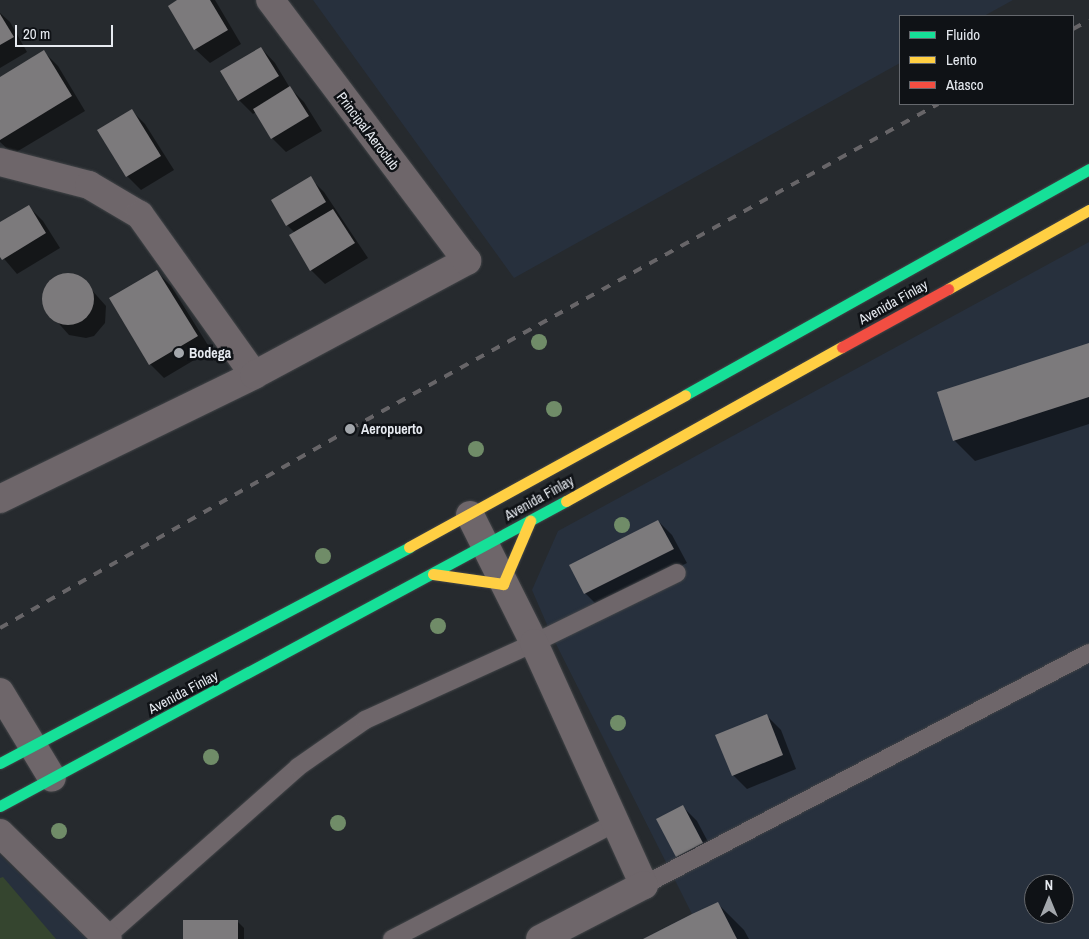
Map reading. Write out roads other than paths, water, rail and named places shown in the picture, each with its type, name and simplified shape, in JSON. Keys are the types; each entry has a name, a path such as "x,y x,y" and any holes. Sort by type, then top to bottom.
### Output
{"highway":[{"name":"Avenida Finlay","path":"0,763 470,515 1089,168"},
{"name":"Avenida Finlay","path":"0,806 530,521 1089,210"},
{"path":"433,574 503,584 530,521"}],"street":[{"name":"Principal Aeroclub","path":"254,375 467,261 270,0"},
{"path":"0,162 90,185 140,215 254,375 0,500"},
{"path":"470,515 534,643 644,885 540,939"},
{"path":"0,692 52,778"},
{"path":"0,833 103,937"}],"lane":[{"path":"103,937 298,767 365,720 534,643 677,573"},
{"path":"644,885 1089,653"},
{"path":"392,939 615,823"}],"railway":[{"path":"1074,28 1089,20"},
{"path":"0,628 350,429 936,105"}],"place":[{"name":"Bodega","path":"179,353"},
{"name":"Aeropuerto","path":"350,429"}]}
